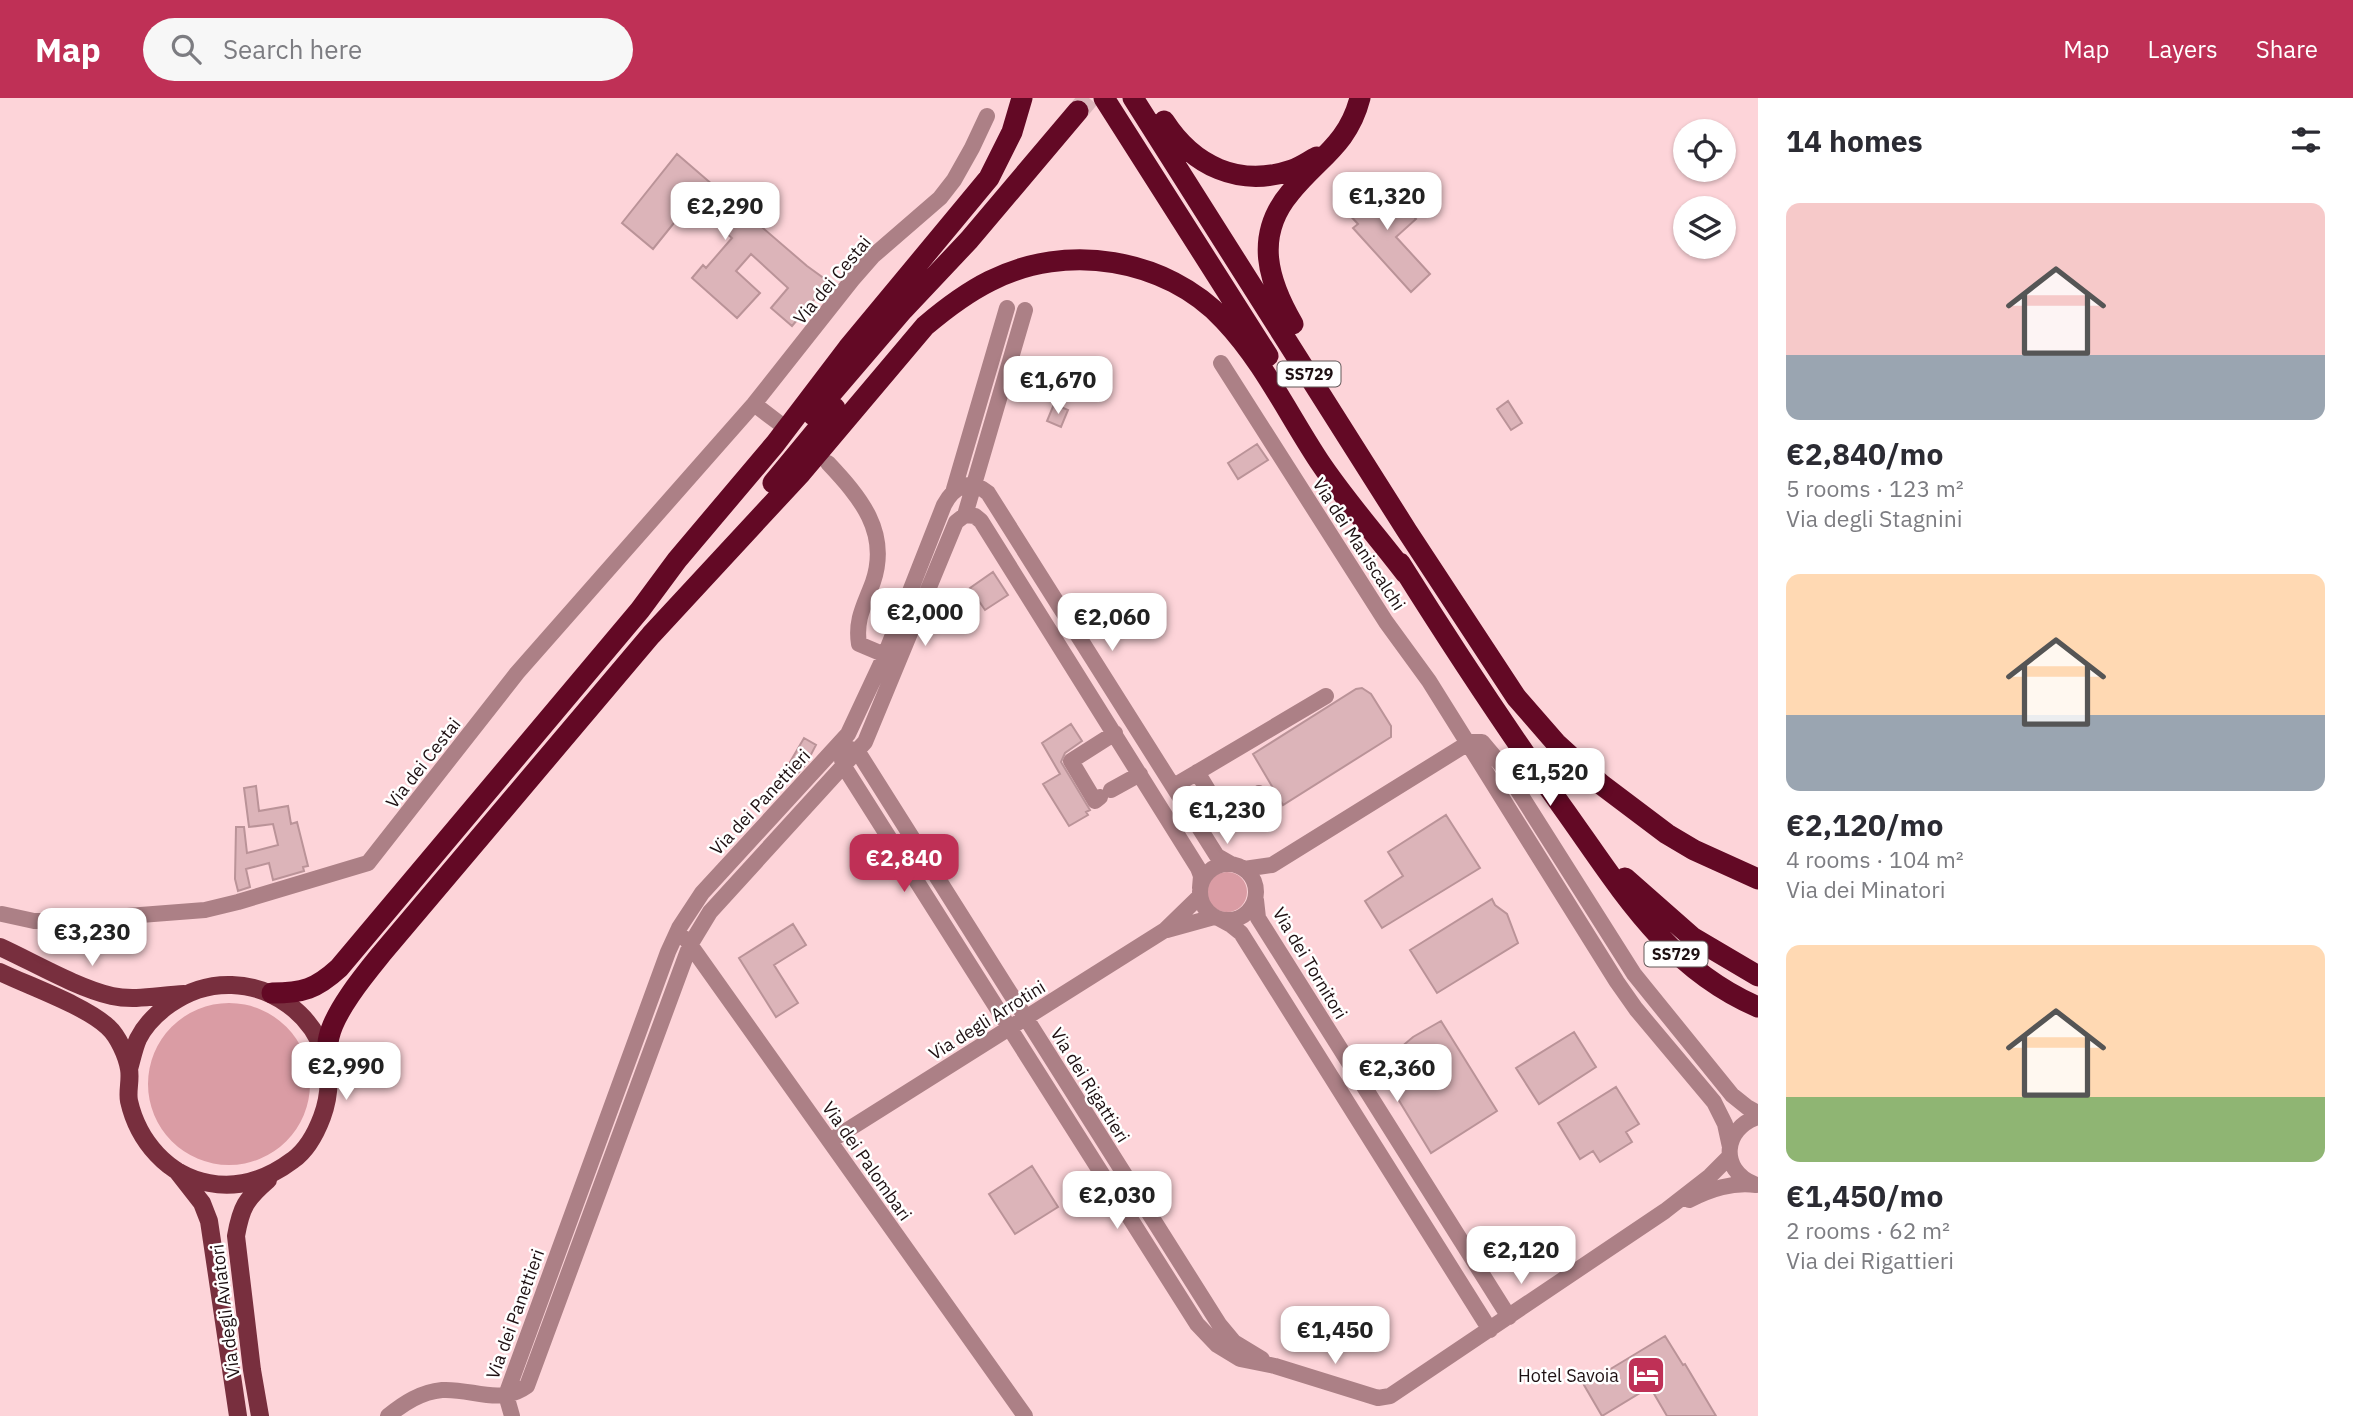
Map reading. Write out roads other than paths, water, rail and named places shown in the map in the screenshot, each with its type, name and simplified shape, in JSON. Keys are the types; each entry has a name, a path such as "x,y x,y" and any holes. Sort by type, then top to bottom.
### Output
{"highway":[{"path":"272,993 302,992 314,987 339,968 640,610 677,560 775,444 848,348 989,178 1012,132 1022,98"},
{"name":"SS729","path":"1104,98 1406,574 1613,880 1653,931 1683,960 1734,996 1758,1009"},
{"name":"SS729","path":"1133,98 1485,651 1539,726 1583,769 1667,834 1758,879"},
{"path":"1149,98 1185,148 1199,161 1225,171 1265,175 1293,170 1334,147"},
{"path":"1360,98 1350,126 1282,203 1270,232 1269,266 1280,302 1305,344 1374,478"},
{"path":"640,610 684,565 903,310 969,240 1078,111"},
{"path":"651,635 688,585 912,316 969,240"},
{"path":"328,1076 332,1026 363,977 651,635 801,473 925,326 990,280 1010,272 1055,262 1098,261 1139,268 1182,285 1210,306 1243,342 1320,463 1406,574"},
{"path":"1602,785 1691,838 1758,869"},
{"path":"1564,810 1644,896 1692,937 1758,976"}],"main road":[{"path":"0,947 112,996 143,998 184,994"},
{"path":"0,972 92,1014 110,1028 121,1046 129,1069"},
{"path":"228,983 272,993 291,1005 309,1024 322,1047 328,1076 327,1105 316,1132 299,1156 276,1173 243,1184 209,1183 177,1171 154,1152 137,1127 129,1099 129,1069 139,1039 158,1012 184,994 205,986 228,983"},
{"name":"Via degli Aviatori","path":"177,1171 202,1203 209,1221 238,1416"},
{"name":"Via degli Aviatori","path":"260,1416 236,1236 239,1217 249,1196 276,1173"}],"street":[{"name":"Via dei Cestai","path":"2,914 34,921 63,922 205,910 368,863 517,673 754,404 873,256 940,198 972,148 986,116"},
{"name":"Via dei Panettieri","path":"506,1395 679,928 702,893 839,744 855,721 885,655 944,505 954,489 1007,307"},
{"name":"Via dei Panettieri","path":"506,1395 521,1390 531,1380 690,945 710,912 858,751 870,733 956,522 965,515 1025,310"},
{"name":"Via dei Maniscalchi","path":"1221,363 1386,622 1429,681 1636,1009 1714,1102 1725,1124 1730,1151"},
{"path":"754,404 779,423"},
{"path":"828,463 850,487 874,528 879,561 856,629 859,643 885,655"},
{"path":"954,489 974,485 988,493 1217,856 1238,867 1254,882 1256,895"},
{"path":"965,515 975,516 981,521 1198,868 1201,876 1200,892 1205,909 1241,933 1490,1330 1665,1211 1710,1176 1730,1151 1736,1131 1758,1115 1732,1095 1653,999 1606,934 1503,767 1482,742 1474,740 1467,743 1272,865 1216,867 1208,872 1200,892 1165,930"},
{"path":"1092,697 1111,685"},
{"path":"1174,786 1326,696"},
{"path":"1115,733 1071,761 1095,801 1140,774"},
{"path":"839,744 858,751"},
{"path":"839,744 843,765"},
{"name":"Via dei Rigattieri","path":"858,751 1219,1324 1234,1342 1275,1366"},
{"name":"Via dei Rigattieri","path":"843,765 1206,1336 1240,1359 1275,1366 1378,1398 1399,1392 1490,1330"},
{"path":"1198,772 1223,815 1259,793"},
{"path":"1165,930 1217,918 1228,921 1246,915 1272,865"},
{"name":"Via dei Tornitori","path":"1256,895 1258,918 1509,1317"},
{"name":"Via dei Palombari","path":"679,928 1025,1416"},
{"name":"Via degli Arrotini","path":"830,1141 1165,930"},
{"path":"1592,943 1606,934"},
{"path":"1363,1127 1382,1115"},
{"path":"1730,1151 1733,1166 1739,1174 1746,1181 1757,1185"},
{"path":"1665,1211 1725,1186 1757,1185"},
{"path":"388,1416 407,1402 434,1391 452,1390 489,1396 506,1395 512,1416"}],"tunnel":[{"path":"1078,111 1089,98"}],"place":[{"name":"Hotel Savoia","path":"1646,1375"}]}
